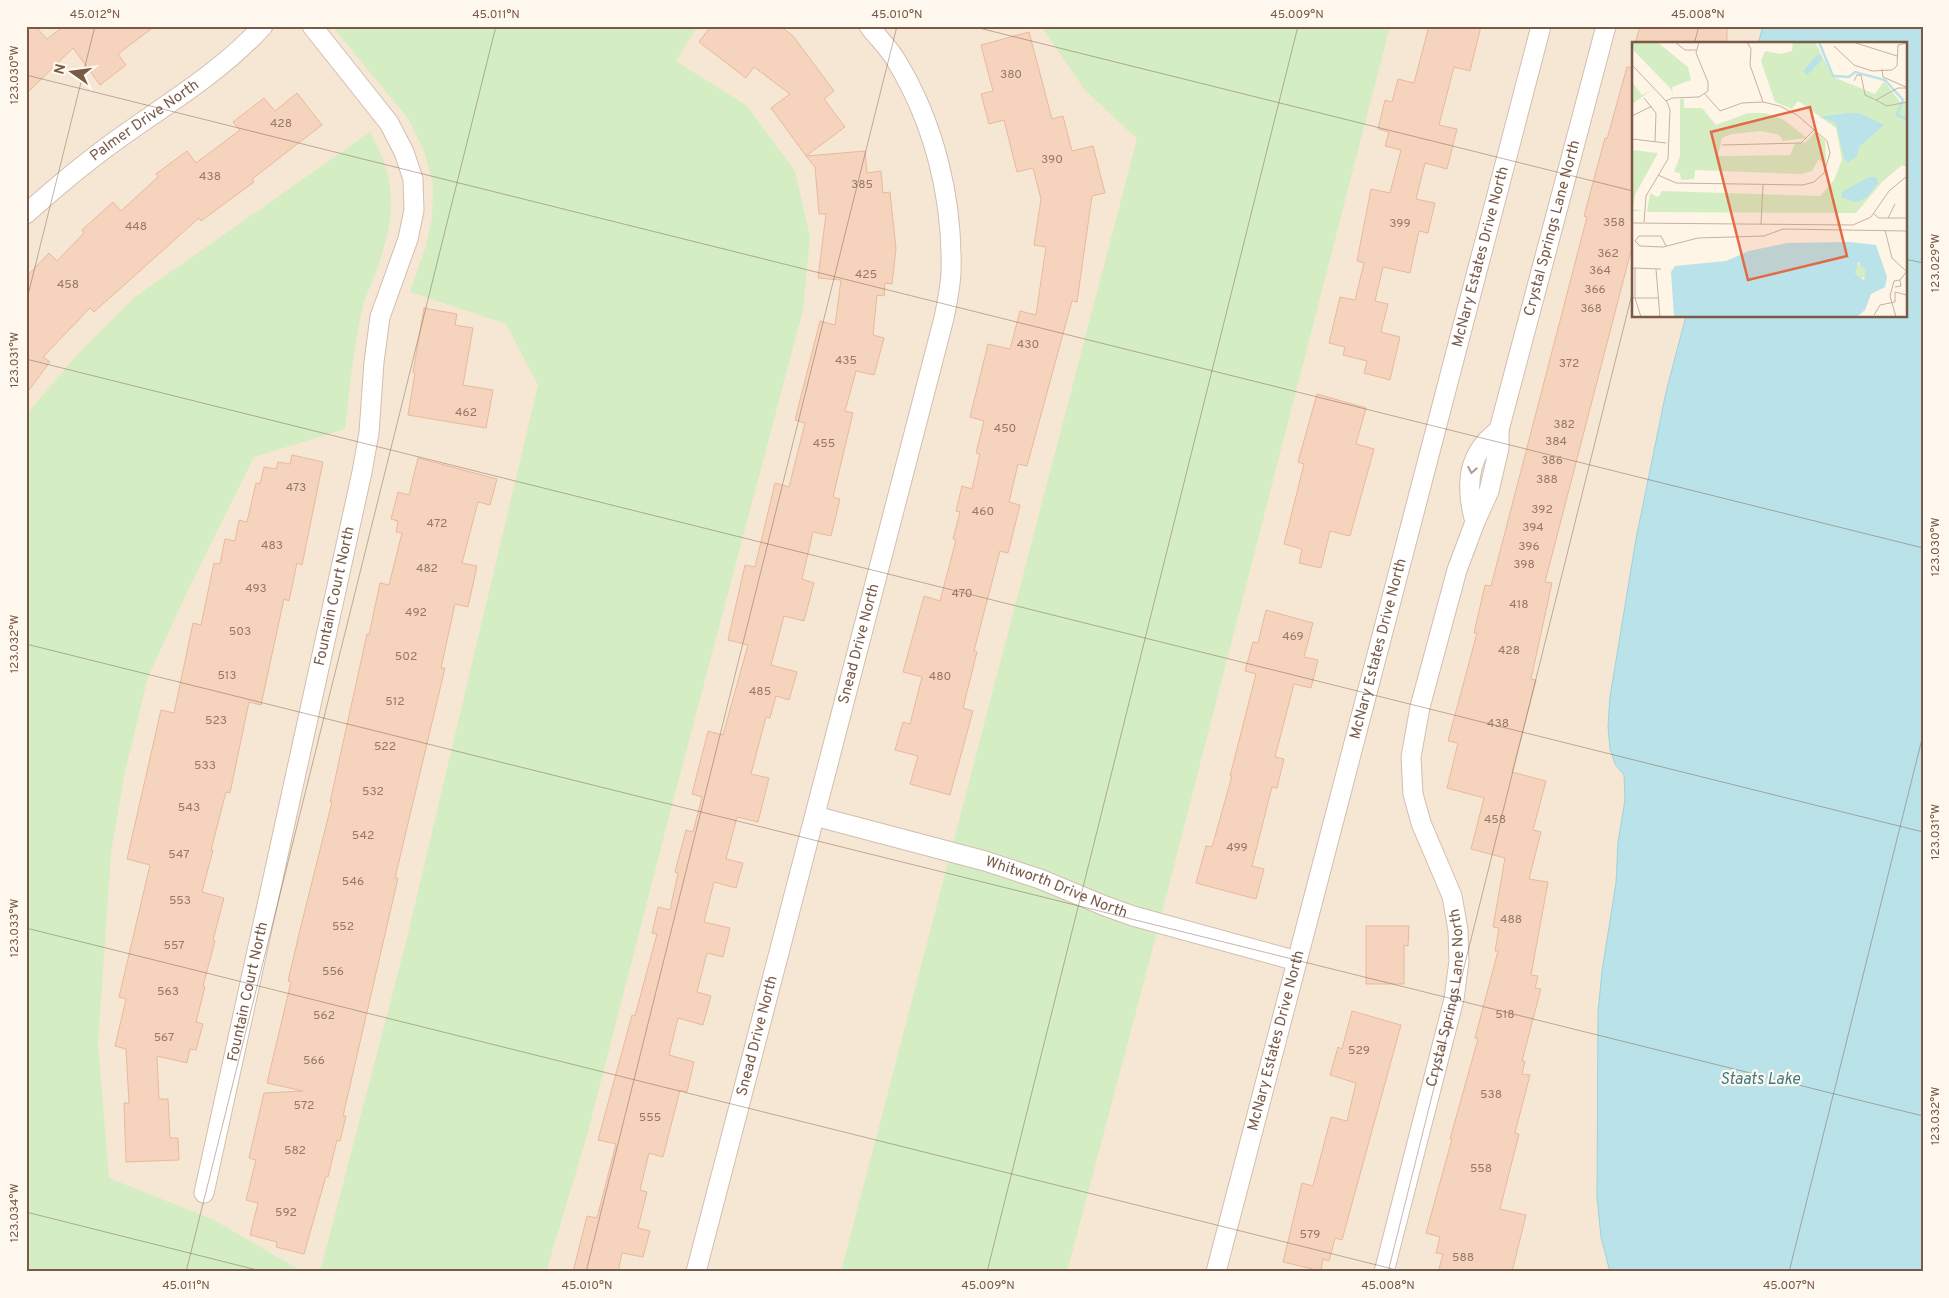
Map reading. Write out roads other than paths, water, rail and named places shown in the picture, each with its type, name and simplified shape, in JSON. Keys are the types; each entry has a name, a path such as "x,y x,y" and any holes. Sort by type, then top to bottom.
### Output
{"street":[{"name":"Palmer Drive North","path":"26,214 110,144 189,91 231,58 263,26"},
{"name":"Fountain Court North","path":"204,1193 362,472 369,433 374,362 380,317 408,239 414,210 413,179 404,152 390,123 312,26"},
{"name":"Snead Drive North","path":"696,1272 944,318 951,274 943,177 920,106 896,60 869,26"},
{"name":"McNary Estates Drive North","path":"1216,1272 1541,26"},
{"name":"Crystal Springs Lane North","path":"1384,1272 1454,999 1459,953 1458,930 1452,896 1421,823 1413,794 1412,757 1420,707 1457,570 1489,491 1499,448 1499,430 1606,26"},
{"name":"Whitworth Drive North","path":"815,816 985,861 1040,879 1133,916 1297,960"}],"water":[{"name":"Staats Lake","path":"1763,26 1923,26 1923,1272 1610,1272 1601,1237 1597,1197 1598,1012 1602,971 1616,883 1618,842 1625,800 1624,775 1615,764 1610,749 1608,726 1610,697 1636,539 1666,392 1685,318 1906,318 1906,42 1759,42"}]}
